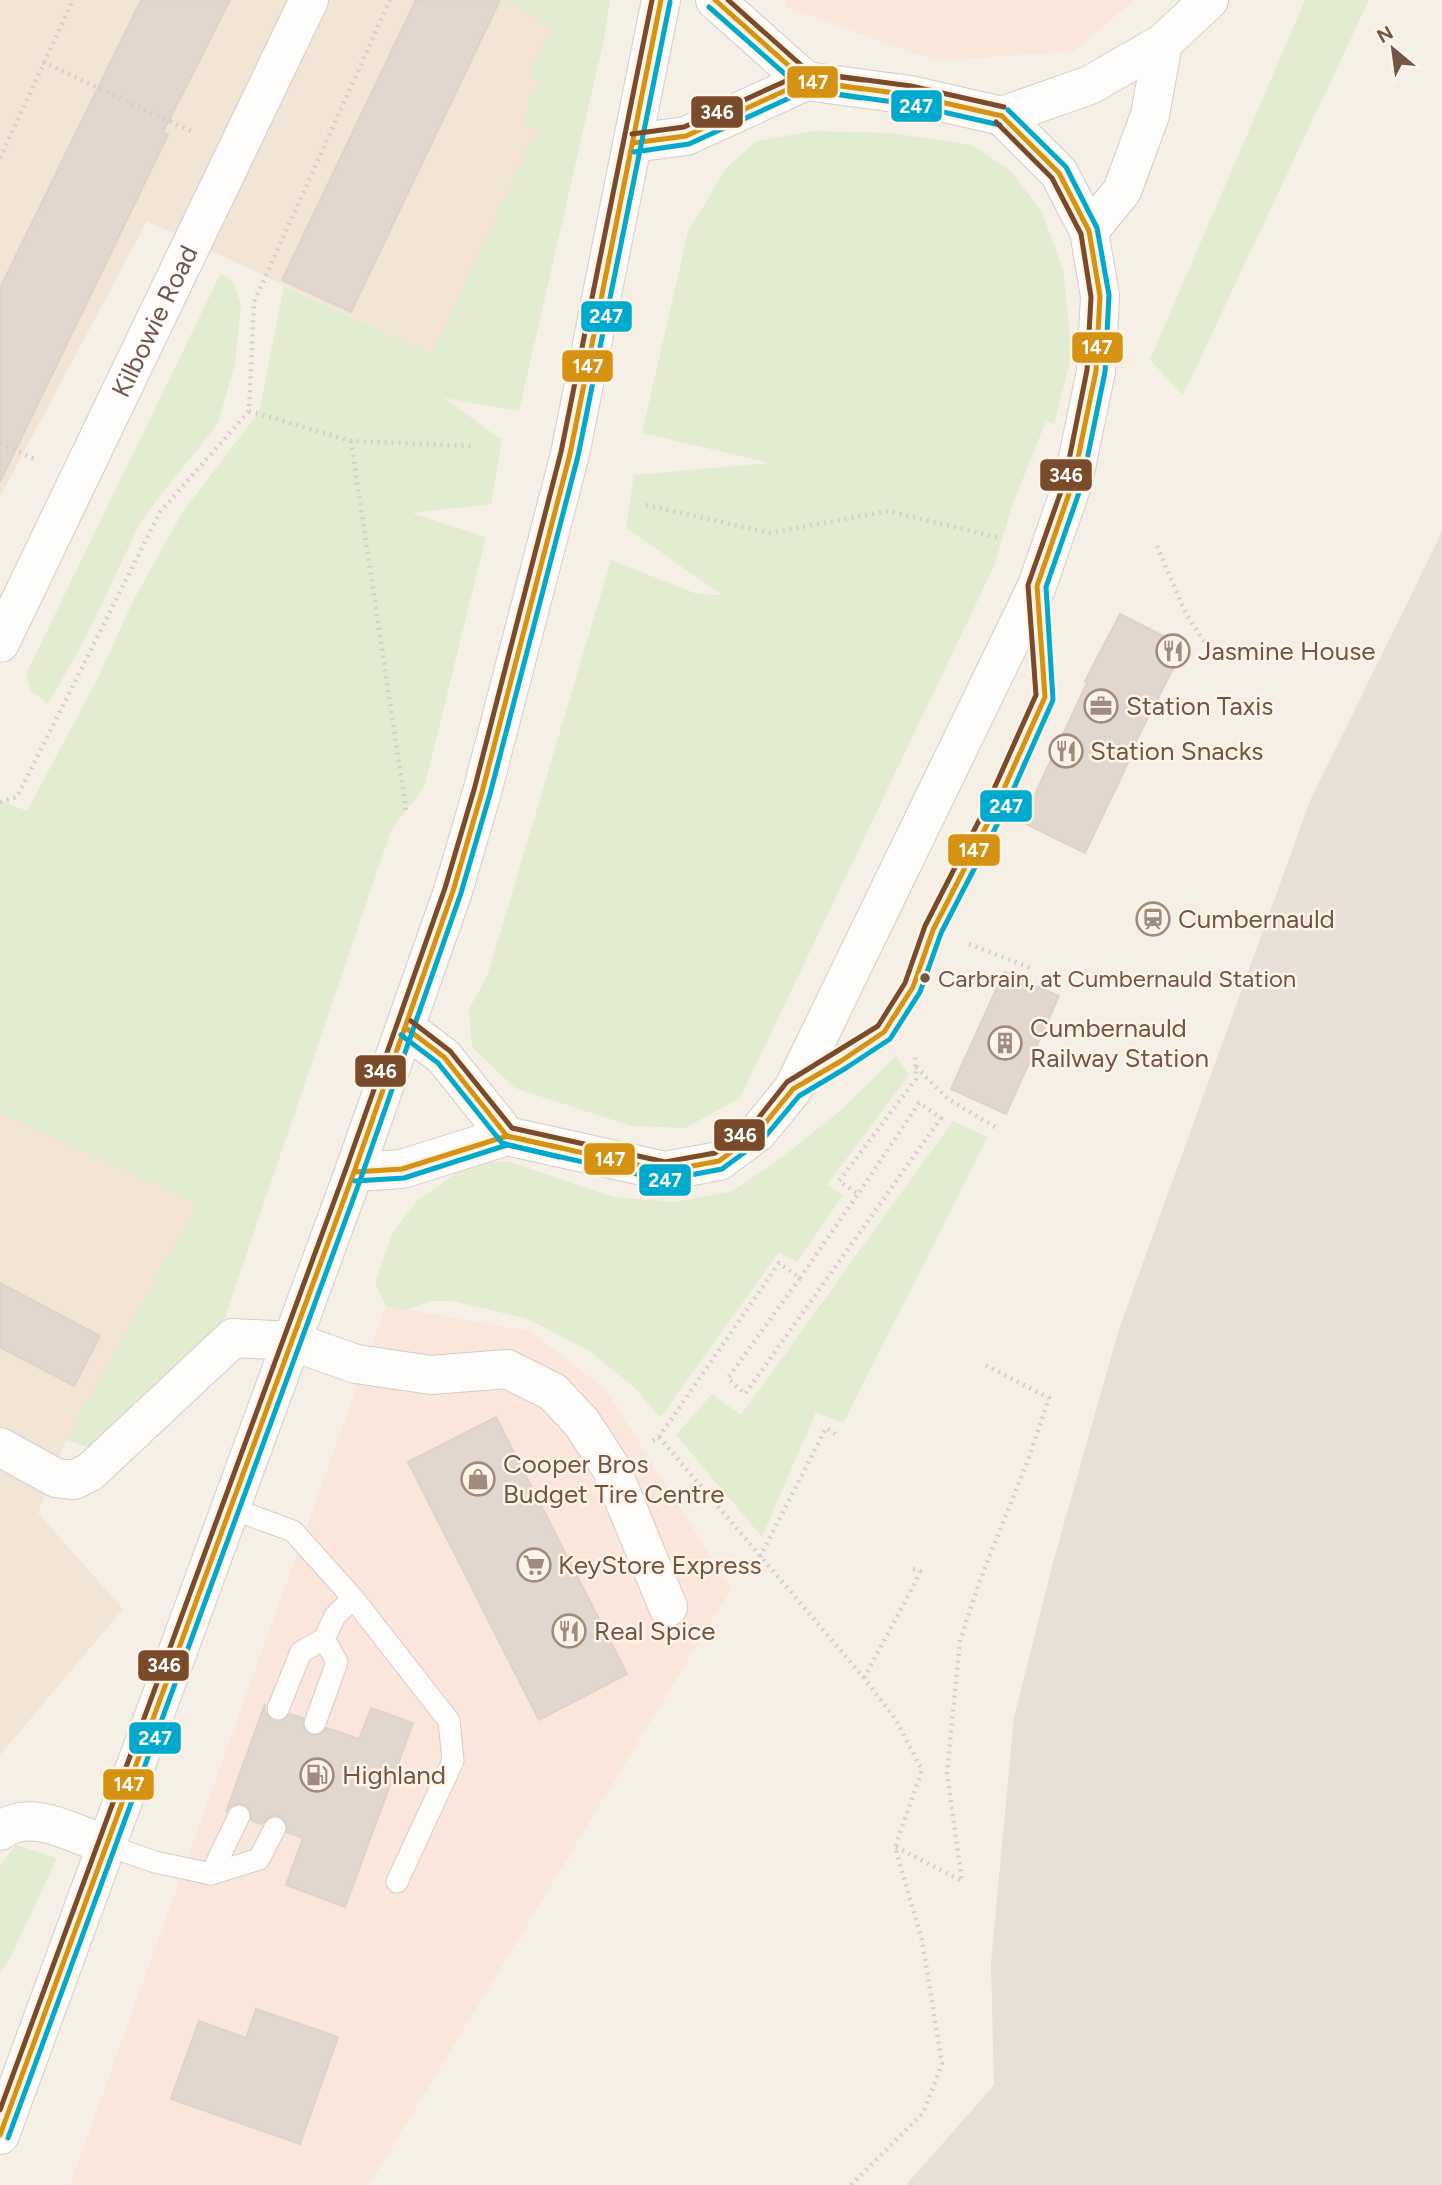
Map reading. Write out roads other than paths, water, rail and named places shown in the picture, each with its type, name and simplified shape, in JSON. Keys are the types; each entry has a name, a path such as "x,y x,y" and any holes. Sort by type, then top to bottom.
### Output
{"street":[{"name":"Kilbowie Road","path":"0,643 309,0"},
{"path":"0,2135 11,2076 106,1845 354,1172 453,891 482,793 570,454 661,0"},
{"path":"715,0 806,81"},
{"path":"1002,116 1090,85 1163,43 1209,0"},
{"path":"1089,231 1122,191 1150,115 1163,43"},
{"path":"354,1172 402,1169 507,1136 665,1171 719,1161 758,1132 793,1089 1037,586 1073,482 1096,371 1100,296 1089,231 1059,173 1002,116 910,95 806,81 686,136 633,143"},
{"path":"406,1028 444,1057 507,1136"},
{"path":"0,1447 56,1478 74,1480 90,1472 233,1338 291,1341 356,1364 431,1375 507,1369 553,1392 582,1423 611,1468 668,1607"},
{"path":"0,1831 10,1824 34,1820 106,1845"}],"lane":[{"path":"793,1089 884,1032 913,987 933,930 992,813 1045,697 1037,586"},
{"path":"230,1508 293,1531 353,1598 449,1721 453,1761 397,1882"},
{"path":"278,1709 301,1652 324,1639 335,1616 353,1598"},
{"path":"315,1723 337,1662 324,1639"},
{"path":"211,1874 239,1816"},
{"path":"106,1845 155,1862 211,1874 259,1859 275,1828"}],"place":[{"name":"Jasmine House","path":"1173,651"},
{"name":"Station Taxis","path":"1101,706"},
{"name":"Station Snacks","path":"1066,751"},
{"name":"Cumbernauld","path":"1153,919"},
{"name":"Carbrain, at Cumbernauld Station","path":"925,978"},
{"name":"Cumbernauld Railway Station","path":"1005,1043"},
{"name":"Cooper Bros Budget Tire Centre","path":"478,1479"},
{"name":"KeyStore Express","path":"534,1565"},
{"name":"Real Spice","path":"569,1631"},
{"name":"Highland","path":"317,1775"}]}
